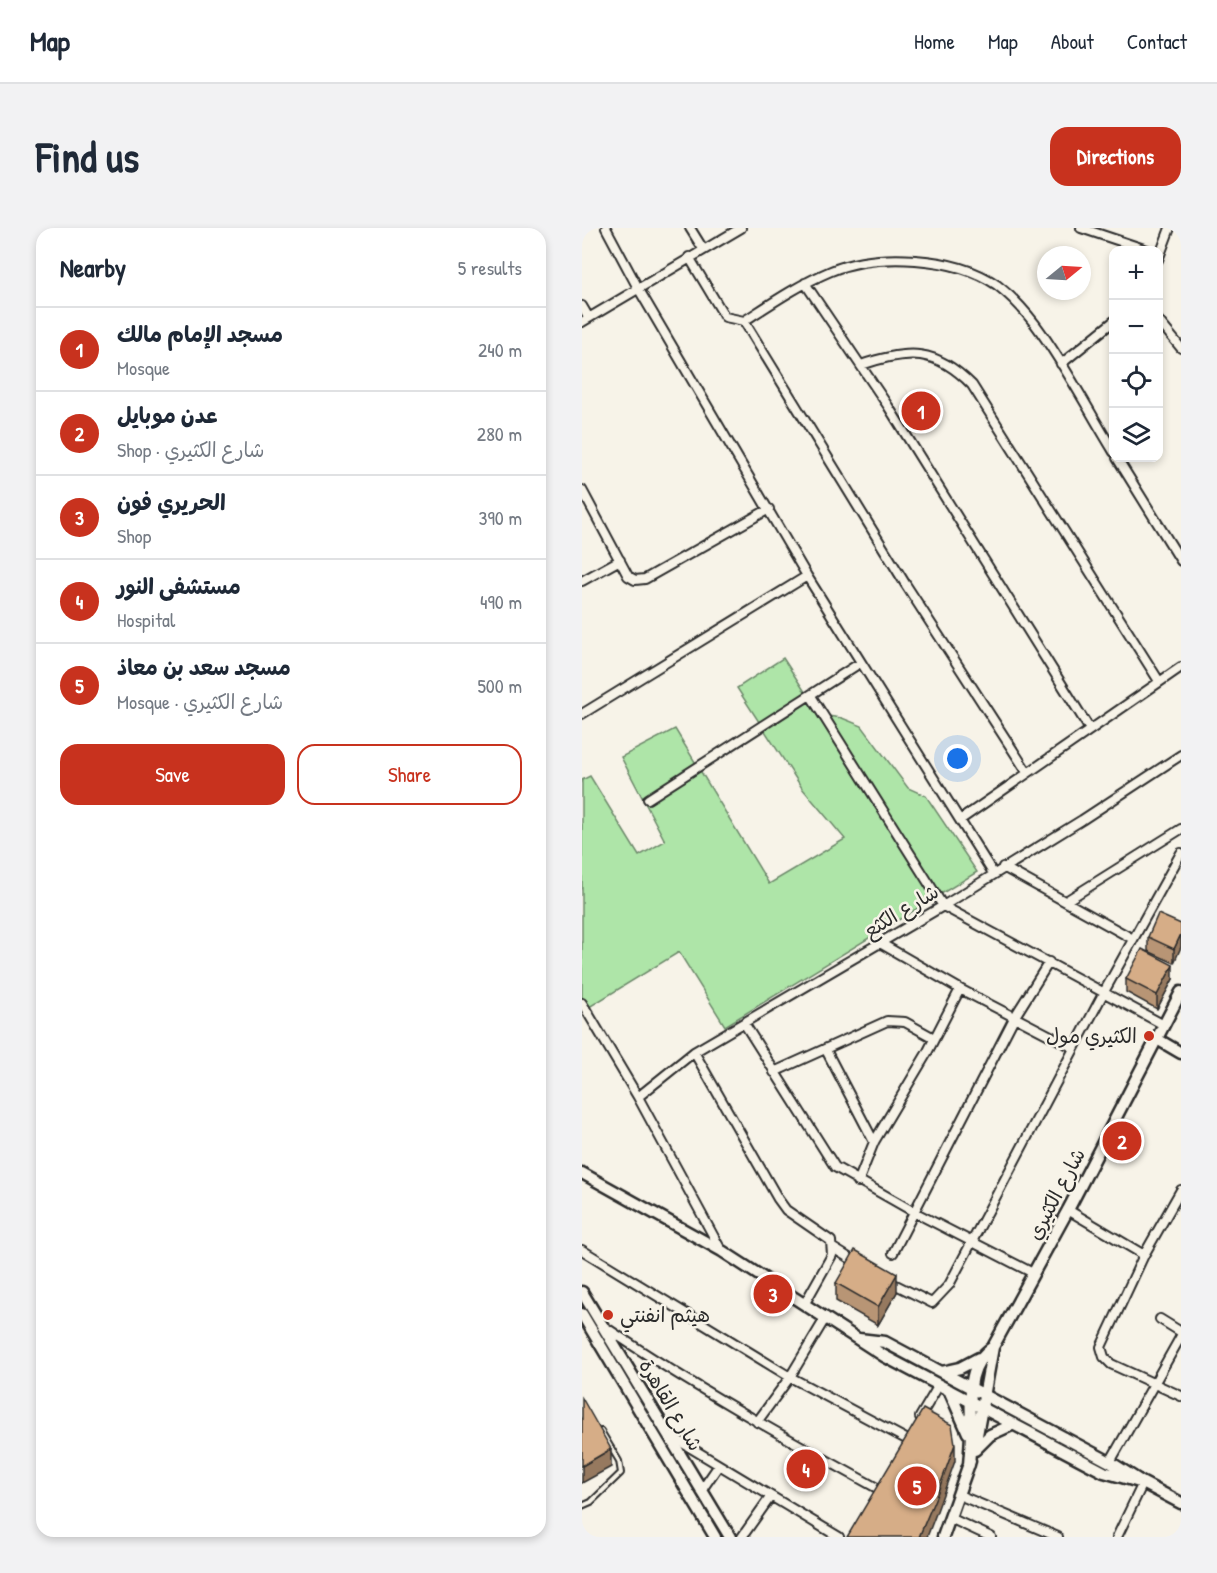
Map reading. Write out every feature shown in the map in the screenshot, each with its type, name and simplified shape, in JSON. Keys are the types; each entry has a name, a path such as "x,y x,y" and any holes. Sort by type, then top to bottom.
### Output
{"street":[{"path":"606,228 638,288 807,576 993,873"},
{"path":"690,228 703,249"},
{"path":"582,306 586,320 741,228"},
{"path":"1081,228 1135,246"},
{"path":"1163,246 1170,228"},
{"path":"689,257 725,317 744,321 805,283 833,270 886,259 947,264 977,274 998,286 1034,323 1109,445"},
{"path":"805,283 861,365 1089,728"},
{"path":"744,321 902,578 1027,772"},
{"path":"1061,364 1109,324"},
{"path":"1163,326 1181,348"},
{"path":"861,365 899,354 918,354 942,360 972,385 1159,681"},
{"path":"1119,462 1181,561"},
{"path":"582,490 628,576 635,580 645,579 769,509"},
{"path":"582,581 620,560"},
{"path":"582,714 807,576"},
{"path":"648,799 860,663"},
{"path":"960,820 1181,666"},
{"path":"811,696 943,906 1164,1025"},
{"name":"شارع الكثع","path":"638,1097 694,1052 943,906 1082,820 1181,755"},
{"path":"1066,901 1181,829"},
{"path":"882,1278 932,1303 950,1285 1074,1048 1181,853"},
{"path":"1003,867 1133,939"},
{"path":"880,943 960,989 1074,1048"},
{"path":"893,1252 916,1213 1014,1018 1049,962"},
{"path":"858,1182 874,1142 960,989"},
{"name":"شارع الكثيري","path":"943,1537 973,1453 993,1347 1068,1210 1181,992"},
{"path":"582,1003 638,1097 722,1251"},
{"path":"774,1072 887,1021 905,1022 934,1038"},
{"path":"744,1023 824,1153 835,1167 858,1182 1033,1274"},
{"path":"1157,1039 1181,1053"},
{"path":"826,1050 874,1142"},
{"path":"694,1052 778,1199 786,1210 831,1241 832,1255 805,1303"},
{"path":"584,1171 722,1251 859,1339 944,1388 1104,1472 1143,1483"},
{"path":"1181,1190 1144,1254 1101,1347 1104,1357 1111,1364 1181,1396"},
{"path":"1068,1210 1144,1254"},
{"path":"833,1248 863,1266"},
{"path":"582,1250 790,1377 906,1439"},
{"name":"شارع القاهرة","path":"582,1292 730,1537"},
{"name":"شارع القاهرة","path":"582,1314 715,1537"},
{"path":"758,1422 790,1377 826,1317"},
{"path":"1110,1462 1181,1334 1160,1319"},
{"path":"602,1325 658,1363 877,1488"},
{"path":"859,1339 885,1342 1110,1462 1181,1503"},
{"name":"شارع الكثيري","path":"969,1465 970,1387 974,1370 982,1356 993,1347"},
{"path":"942,1372 960,1368 982,1356"},
{"path":"917,1421 944,1388"},
{"path":"944,1388 970,1441"},
{"path":"973,1453 990,1435 1014,1424"},
{"path":"900,1449 911,1430"},
{"path":"667,1433 839,1537"},
{"path":"701,1491 719,1465"},
{"path":"871,1498 883,1478"},
{"path":"1117,1537 1143,1483"},
{"path":"959,1495 1058,1537"},
{"path":"742,1537 771,1496"},
{"path":"950,1518 991,1537"}],"lane":[{"path":"582,1506 599,1495 621,1473 619,1461 595,1420"}],"green space":[{"path":"783,658 820,715 842,718 862,726 908,788 926,796 977,872 725,1026 679,952 586,1009 582,1003 582,780 590,776 639,856 665,841 621,757 675,729 769,884 845,839 802,788 737,688"}],"building":[{"path":"1158,914 1181,924 1181,934 1174,949 1148,937"},
{"path":"1142,949 1173,965 1157,995 1126,979"},
{"path":"855,1250 897,1274 878,1307 836,1283"},
{"path":"582,1398 611,1449 582,1466"},
{"path":"923,1409 952,1425 955,1444 919,1537 847,1537"}],"place":[{"name":"مسجد الإمام مالك","path":"921,411"},
{"name":"الكثيري مول","path":"1149,1036"},
{"name":"عدن موبايل","path":"1122,1141"},
{"name":"الحريري فون","path":"773,1294"},
{"name":"هيثم انفنتي","path":"608,1315"},
{"name":"مستشفى النور","path":"806,1469"},
{"name":"مسجد سعد بن معاذ","path":"917,1486"}]}
